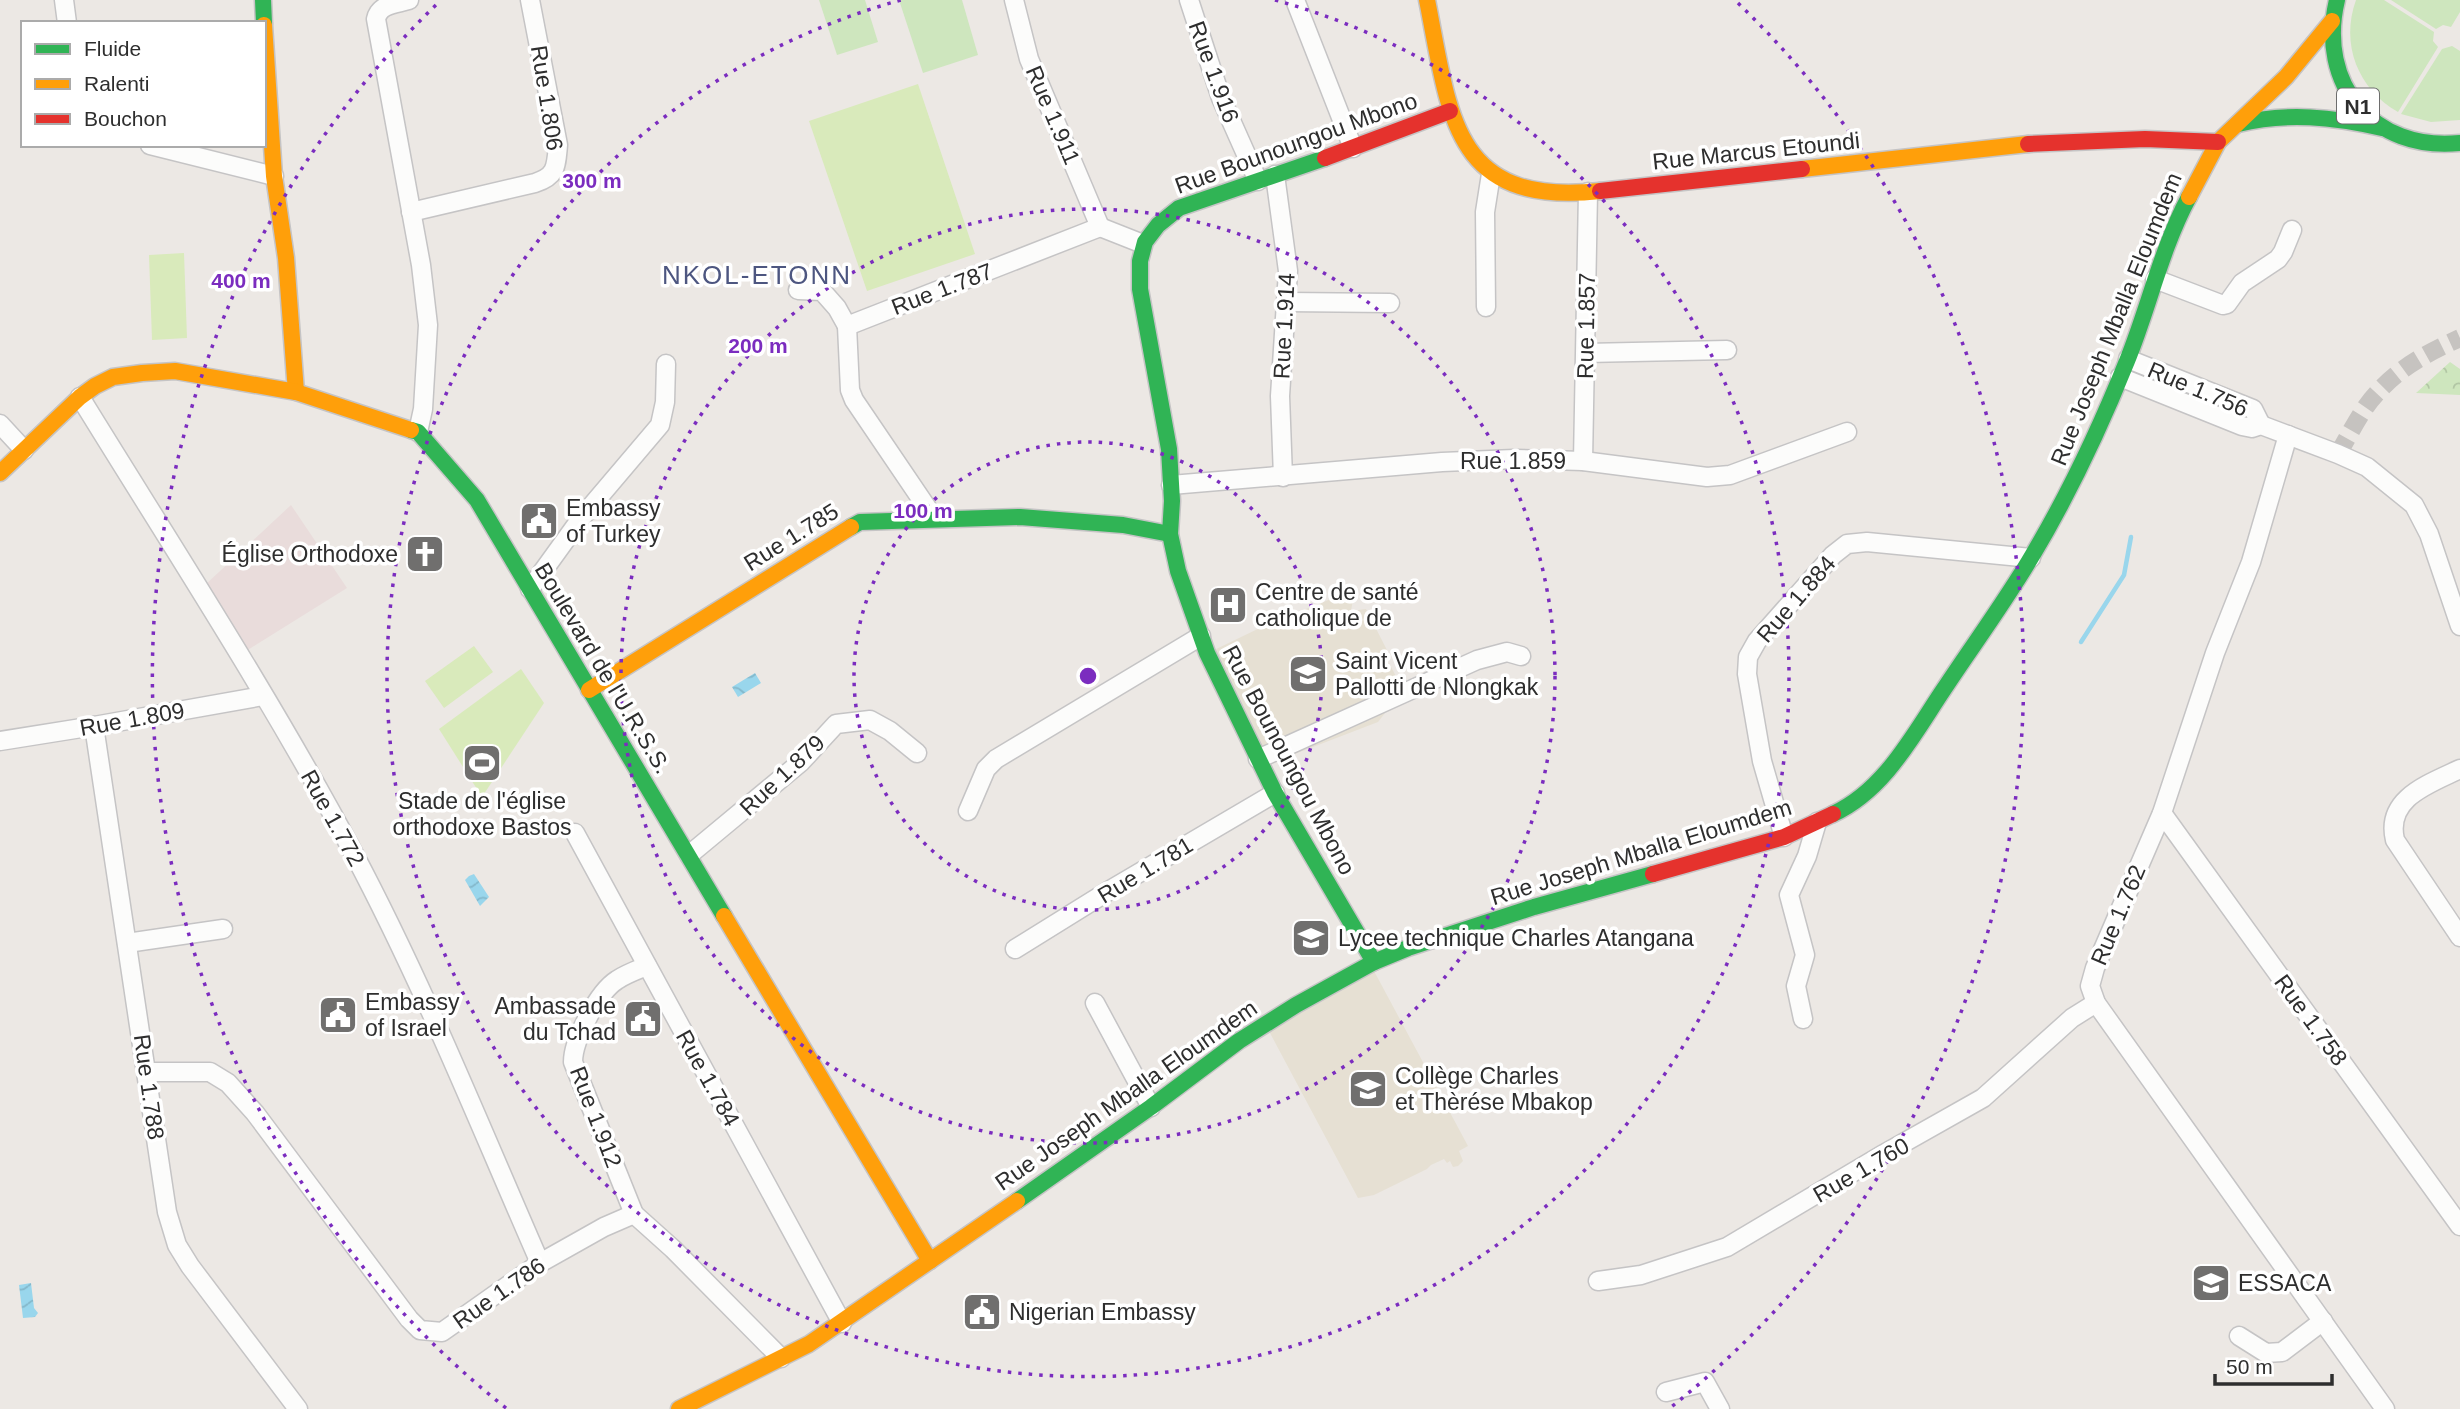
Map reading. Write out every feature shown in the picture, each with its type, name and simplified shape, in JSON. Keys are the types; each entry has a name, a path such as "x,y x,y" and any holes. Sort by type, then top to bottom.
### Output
{"main road":[{"path":"263,0 264,21"},
{"name":"Rue Marcus Etoundi","path":"1427,0 1450,111 1457,132 1468,150 1491,174 1507,183 1527,189 1588,192 2028,144 2146,139 2218,142"},
{"name":"N1","path":"2337,0 2332,21 2332,47 2337,71 2349,94 2365,114 2385,129 2406,139 2429,144 2460,143"},
{"name":"Rue Joseph Mballa Eloumdem","path":"679,1409 706,1402 842,1323 1151,1107 1239,1041 1296,1005 1374,962 1408,948 1534,907 1784,837 1849,807 1871,790 1901,754 2031,558 2072,485 2128,359 2155,279 2186,202 2218,142 2286,77 2332,21"},
{"path":"266,54 274,176 286,258 296,392"},
{"name":"Rue Bounoungou Mbono","path":"1374,962 1275,793 1212,664 1178,571 1170,534 1171,485 1168,449 1140,289 1138,263 1143,244 1157,224 1179,208 1353,148 1450,111"},
{"path":"2234,125 2277,115 2345,119 2385,129"},
{"path":"0,473 95,386 113,377 142,373 175,371 296,392 418,432"},
{"name":"Boulevard de l'U.R.S.S.","path":"418,432 477,500 930,1261"},
{"name":"Rue 1.785","path":"589,690 860,522 1020,517 1123,525 1170,534"}],"street":[{"path":"64,0 67,21"},
{"path":"409,0 382,7 377,11 376,19 421,265 428,325 423,409 418,432"},
{"name":"Rue 1.806","path":"411,212 535,183 547,179 556,168 558,145 530,0"},
{"name":"Rue 1.911","path":"1014,0 1029,59 1100,227"},
{"name":"Rue 1.916","path":"1189,0 1221,98 1267,178"},
{"path":"1295,0 1353,148"},
{"path":"158,147 274,176"},
{"path":"1486,307 1485,212 1491,174"},
{"name":"Rue 1.914","path":"1267,178 1288,271 1280,396 1283,477"},
{"name":"Rue 1.857","path":"1583,461 1588,192"},
{"path":"1100,227 1143,244"},
{"name":"Rue 1.787","path":"847,326 1100,227"},
{"path":"2155,279 2222,305 2227,304 2242,283 2278,259 2291,230"},
{"path":"799,290 822,291 837,308 847,326 850,390 854,400 933,518"},
{"path":"1286,302 1390,303"},
{"path":"1586,353 1727,349"},
{"name":"Rue 1.756","path":"2128,359 2253,409 2261,425"},
{"path":"530,589 582,517 660,425 665,401 666,364"},
{"name":"Rue 1.756","path":"2120,377 2242,426 2252,428 2261,425 2367,467 2414,505 2430,534 2460,626"},
{"name":"Rue 1.772","path":"80,397 264,696 353,852 394,931 540,1263"},
{"path":"0,424 24,450"},
{"name":"Rue 1.859","path":"1171,485 1441,462 1514,459 1583,461 1707,477 1730,475 1847,432"},
{"name":"Rue 1.762","path":"2096,1003 2090,986 2095,968 2162,813 2215,653 2251,562 2288,435"},
{"name":"Rue 1.884","path":"1784,837 1762,761 1747,674 1748,657 1757,641 1833,555 1847,544 1867,541 2031,558"},
{"path":"968,811 986,768 996,759 1201,636"},
{"path":"1258,759 1477,660 1507,652 1521,656"},
{"name":"Rue 1.809","path":"0,741 264,696"},
{"name":"Rue 1.879","path":"689,855 800,762 835,724 870,720 890,731 917,753"},
{"name":"Rue 1.788","path":"94,726 167,1212 177,1245 209,1292 298,1409"},
{"path":"2460,769 2405,799 2395,813 2392,827 2395,840 2460,937"},
{"name":"Rue 1.781","path":"1015,950 1110,890 1275,793"},
{"name":"Rue 1.758","path":"2162,813 2460,1226"},
{"path":"1803,1019 1796,986 1805,955 1789,895 1807,856 1817,822"},
{"name":"Rue 1.784","path":"575,833 842,1323"},
{"path":"127,943 223,929"},
{"name":"Rue 1.912","path":"634,1214 573,1062 573,1049 607,989 616,980 647,965"},
{"path":"1095,1003 1151,1107"},
{"path":"2096,1003 2385,1409"},
{"name":"Rue 1.760","path":"1598,1281 1651,1272 1697,1258 1738,1241 1983,1098 2072,1018 2096,1003"},
{"name":"Rue 1.786","path":"147,1072 210,1072 228,1083 255,1113 420,1330 442,1332 540,1263 604,1227 634,1214"},
{"path":"634,1214 673,1249 781,1358"},
{"path":"2239,1336 2266,1353 2282,1352 2323,1321"},
{"path":"1666,1392 1705,1382 1720,1409"}],"shaded area":[{"path":"291,505 347,588 246,651 205,585"},
{"name":"Saint Vicent Pallotti de Nlongkak","path":"1354,594 1351,611 1366,609 1390,656 1387,659 1403,690 1378,722 1269,764 1210,652 1268,624 1331,599"},
{"name":"Collège Charles et Thèrése Mbakop","path":"1374,971 1468,1146 1459,1151 1463,1161 1458,1166 1453,1167 1450,1161 1447,1163 1444,1159 1374,1195 1358,1198 1269,1031"}],"green space":[{"path":"819,0 865,0 878,42 837,55"},
{"path":"899,0 962,0 978,55 923,73"},
{"path":"2356,0 2384,0 2434,32 2433,41 2438,47 2398,112 2372,91 2356,64 2350,33"},
{"path":"2391,0 2460,0 2460,12 2451,27 2443,25 2436,29"},
{"path":"2452,46 2460,51 2460,120 2431,122 2401,114 2442,49"},
{"path":"918,84 975,254 867,291 809,121"},
{"path":"184,253 187,338 152,340 149,255"},
{"path":"2450,362 2460,369 2460,395 2416,393"},
{"path":"474,646 493,672 444,708 425,681"},
{"name":"Stade de l'église orthodoxe Bastos","path":"521,669 544,703 482,797 439,729"}],"water":[{"path":"755,673 761,683 738,697 732,687"},
{"path":"474,874 489,897 480,906 465,880"},
{"path":"31,1283 34,1308 38,1313 35,1317 23,1318 19,1285"}],"waterway":[{"path":"2081,642 2124,575 2131,537"}],"tunnel":[{"path":"2338,454 2366,407 2395,375 2460,338"}],"traffic: fast":[{"path":"263,0 264,21"},
{"path":"2337,0 2333,31 2336,59 2344,85 2358,106 2378,124 2401,136 2429,143 2460,143"},
{"path":"2238,124 2274,118 2310,117 2382,128"},
{"path":"1325,158 1179,208 1158,225 1145,242 1140,261 1140,289 1169,449 1172,501 1170,534 1178,571 1207,653 1275,793 1374,962"},
{"path":"1833,814 1868,791 1896,760 2011,590 2046,533 2117,386 2163,258 2189,197"},
{"path":"411,430 418,432 477,500 724,916"},
{"path":"851,527 860,522 1020,517 1123,525 1170,534"},
{"path":"1017,1201 1239,1041 1296,1005 1374,962 1408,948 1534,907 1653,874"}],"traffic: slow":[{"path":"1427,0 1443,81 1453,115 1467,145 1486,168 1514,184 1551,192 1600,191"},
{"path":"2189,197 2218,142 2286,77 2332,21"},
{"path":"266,55 274,176 286,258 296,392"},
{"path":"1802,169 2028,144"},
{"path":"0,473 95,386 113,377 142,373 175,371 296,392 411,430"},
{"path":"589,690 851,527"},
{"path":"724,916 930,1261"},
{"path":"679,1409 809,1344 1017,1201"}],"traffic: jam":[{"path":"1325,158 1450,111"},
{"path":"2028,144 2145,139 2218,142"},
{"path":"1600,191 1802,169"},
{"path":"1653,874 1784,837 1833,814"}],"place":[{"name":"Embassy of Turkey","path":"539,521"},
{"name":"Église Orthodoxe","path":"425,554"},
{"name":"Centre de santé catholique de","path":"1228,605"},
{"name":"Saint Vicent Pallotti de Nlongkak","path":"1308,674"},
{"name":"Stade de l'église orthodoxe Bastos","path":"482,763"},
{"name":"Lycee technique Charles Atangana","path":"1311,938"},
{"name":"Embassy of Israel","path":"338,1015"},
{"name":"Ambassade du Tchad","path":"643,1019"},
{"name":"Collège Charles et Thèrése Mbakop","path":"1368,1089"},
{"name":"ESSACA","path":"2211,1283"},
{"name":"Nigerian Embassy","path":"982,1312"}],"district":[{"name":"NKOL-ETONN","path":"757,275"}]}
